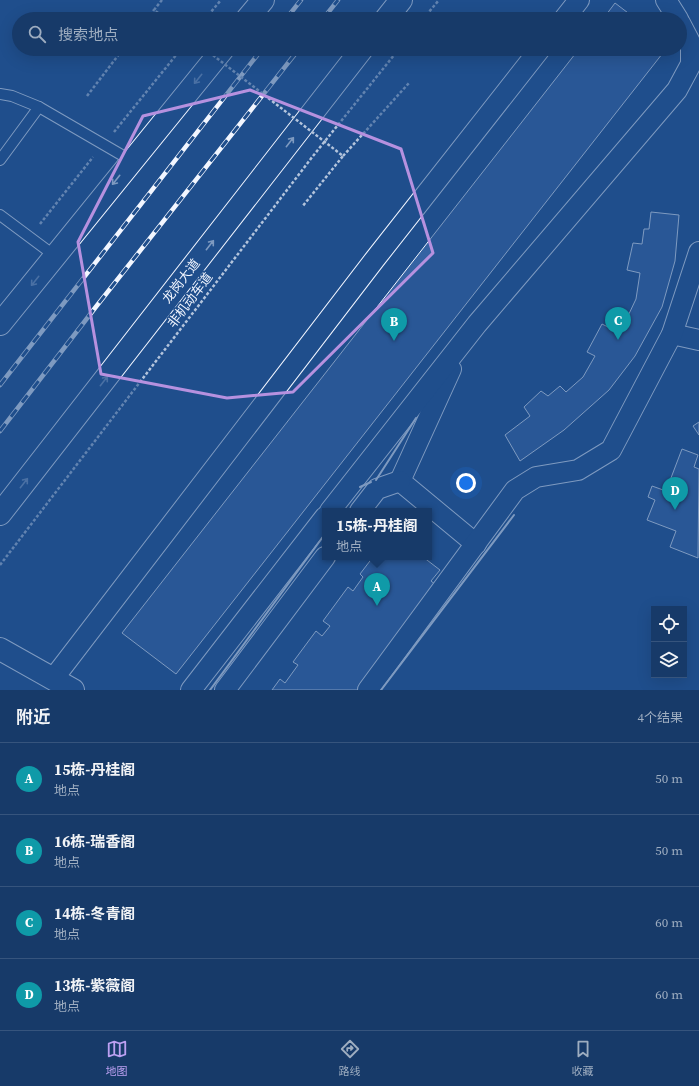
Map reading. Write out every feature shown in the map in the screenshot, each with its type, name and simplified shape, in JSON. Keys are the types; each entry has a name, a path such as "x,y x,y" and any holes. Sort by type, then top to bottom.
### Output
{"main road":[{"path":"253,12 263,0"},
{"path":"391,12 400,0"},
{"path":"0,324 217,56"},
{"name":"龙岗大道","path":"0,514 357,56"},
{"path":"0,649 73,690"}],"street":[{"path":"570,12 579,0"},
{"path":"666,0 674,12"},
{"path":"332,508 464,341 677,90 691,64 691,44 687,36"},
{"path":"53,679 370,265 534,56"},
{"path":"368,690 515,490 536,477 578,470 611,450 672,334 699,252"},
{"path":"672,334 699,340"},
{"path":"362,508 377,488 400,481 464,341"},
{"path":"400,481 476,544"},
{"path":"191,690 322,521"},
{"path":"225,690 323,560"}],"lane":[{"path":"0,94 12,96 39,108 132,162"},
{"path":"0,160 39,108"},
{"path":"0,215 55,256"}],"path":[{"path":"157,12 154,10 162,0"},
{"path":"211,12 221,0"},
{"path":"429,12 439,0"},
{"path":"87,96 118,56"},
{"path":"213,56 343,156"},
{"name":"非机动车道","path":"0,565 313,156 393,56"},
{"path":"302,207 343,156 409,83"}],"highlighted area":[{"path":"250,90 401,149 433,253 293,392 227,398 101,374 78,242 143,116"}],"building":[{"path":"615,3 627,12 608,12"},
{"path":"574,56 661,56 176,674 122,633"},
{"path":"651,212 679,215 675,261 662,307 635,356 609,390 564,430 520,461 505,435 530,416 524,407 541,391 548,396 560,386 566,392 583,377 595,356 587,352 602,324 610,328 618,314 627,318 636,299 640,273 627,270 633,243 642,244 644,229 649,229"},
{"path":"699,422 699,435 693,426"},
{"path":"682,449 698,455 694,467 699,469 698,558 670,547 676,531 647,520 655,500 648,497 652,486 666,491"},
{"path":"371,560 427,560 440,570 431,581 436,585 358,690 272,690 280,679 285,683 298,665 293,662 316,631 322,636 330,626 323,621 348,587 353,591 363,577 360,574"}],"railway":[{"path":"292,12 301,0"},
{"path":"329,12 338,0"},
{"path":"0,385 257,56"},
{"path":"0,431 293,56"}],"wall":[{"path":"376,480 416,418"},
{"path":"360,487 371,482"},
{"path":"381,690 514,515"},
{"path":"210,690 322,538"}],"place":[{"name":"14栋-冬青阁","path":"618,340"},
{"name":"16栋-瑞香阁","path":"394,341"},
{"name":"13栋-紫薇阁","path":"675,510"},
{"name":"15栋-丹桂阁","path":"377,606"}]}
